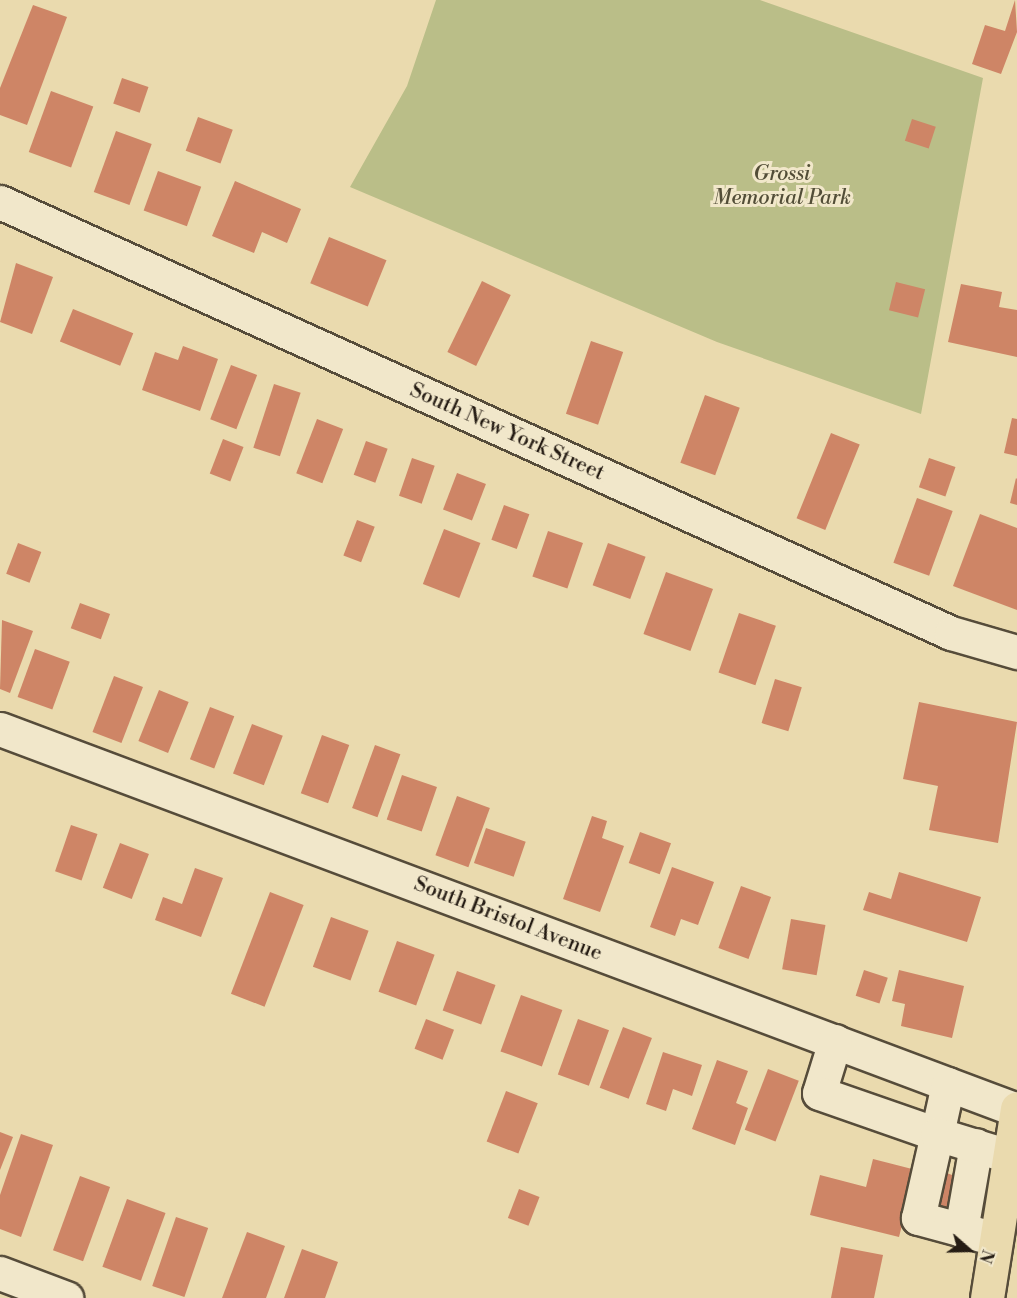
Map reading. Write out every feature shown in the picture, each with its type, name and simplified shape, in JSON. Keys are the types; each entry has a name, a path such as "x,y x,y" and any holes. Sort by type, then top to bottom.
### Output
{"highway":[{"path":"987,1298 1017,1109"}],"street":[{"name":"South New York Street","path":"0,202 951,633 1017,652"},
{"name":"South Bristol Avenue","path":"0,729 1017,1109"},
{"path":"835,1041 819,1093 1009,1156"},
{"path":"948,1084 918,1218 996,1239"},
{"path":"961,1230 976,1145"},
{"path":"0,1274 66,1298"}],"green space":[{"name":"Grossi Memorial Park","path":"436,0 760,0 983,78 921,414 717,342 350,187 407,86"}],"building":[{"path":"1015,0 1017,32 1001,74 972,64 985,25 1005,31"},
{"path":"33,5 67,17 27,125 0,115 0,88"},
{"path":"122,78 148,87 140,113 113,104"},
{"path":"51,91 93,106 71,167 29,152"},
{"path":"198,117 233,130 220,163 186,151"},
{"path":"912,119 936,127 929,149 905,141"},
{"path":"116,131 152,144 129,205 94,192"},
{"path":"158,171 201,187 187,226 144,210"},
{"path":"235,181 301,209 287,243 262,232 254,253 212,236"},
{"path":"329,237 386,260 368,307 310,283"},
{"path":"16,263 53,277 32,334 0,322"},
{"path":"482,281 511,295 476,366 447,352"},
{"path":"896,282 925,289 918,317 889,310"},
{"path":"961,284 1002,292 999,307 1017,310 1017,357 948,342"},
{"path":"73,309 133,333 120,366 60,341"},
{"path":"591,341 623,352 598,425 566,414"},
{"path":"183,346 218,359 200,411 142,390 155,352 178,360"},
{"path":"231,365 257,375 236,429 210,419"},
{"path":"274,384 301,393 280,456 253,448"},
{"path":"705,395 740,408 715,475 680,463"},
{"path":"1012,418 1017,419 1017,456 1004,453"},
{"path":"317,419 343,429 322,483 296,473"},
{"path":"831,433 860,445 825,530 797,518"},
{"path":"223,439 244,447 230,481 210,474"},
{"path":"366,441 388,449 375,483 354,475"},
{"path":"412,458 435,466 422,504 399,496"},
{"path":"929,458 955,467 945,496 919,487"},
{"path":"457,473 486,484 472,521 443,509"},
{"path":"1017,479 1017,505 1010,503"},
{"path":"917,498 953,511 929,576 893,563"},
{"path":"504,505 529,514 517,549 491,540"},
{"path":"980,514 1017,528 1017,610 953,586"},
{"path":"357,520 375,527 361,562 343,555"},
{"path":"444,529 480,543 459,598 423,584"},
{"path":"548,531 583,543 567,588 532,576"},
{"path":"18,543 41,552 30,583 6,574"},
{"path":"608,543 646,557 630,599 593,585"},
{"path":"666,572 713,589 690,651 643,634"},
{"path":"80,603 110,614 101,639 71,628"},
{"path":"739,613 776,626 755,685 718,673"},
{"path":"2,620 33,631 10,693 0,689"},
{"path":"35,649 70,662 52,710 18,697"},
{"path":"114,676 143,687 121,743 92,732"},
{"path":"775,679 802,687 788,731 762,723"},
{"path":"159,690 189,702 168,753 138,741"},
{"path":"919,702 1017,722 998,843 929,830 938,786 903,779"},
{"path":"210,707 234,716 214,769 190,759"},
{"path":"252,724 283,736 264,785 233,773"},
{"path":"322,735 349,745 328,803 301,793"},
{"path":"375,745 400,754 377,817 352,808"},
{"path":"402,775 437,787 422,831 387,819"},
{"path":"457,796 490,808 468,867 435,855"},
{"path":"592,816 607,821 602,838 624,846 600,912 563,899"},
{"path":"71,825 97,834 82,880 55,871"},
{"path":"486,828 526,842 514,877 474,863"},
{"path":"640,832 671,843 660,874 629,863"},
{"path":"120,843 149,854 132,899 103,888"},
{"path":"672,867 714,882 698,925 681,919 675,936 650,927"},
{"path":"195,868 223,878 201,937 155,920 163,897 182,904"},
{"path":"899,872 981,897 967,942 863,910 869,892 891,899"},
{"path":"741,886 771,897 748,959 718,948"},
{"path":"270,892 304,905 265,1007 231,994"},
{"path":"331,917 369,931 350,980 313,967"},
{"path":"791,919 825,925 817,975 782,969"},
{"path":"397,941 435,955 416,1005 379,992"},
{"path":"864,970 888,978 879,1003 856,996"},
{"path":"899,970 964,986 952,1038 901,1026 905,1004 892,1001"},
{"path":"457,971 496,985 481,1024 443,1010"},
{"path":"521,995 562,1010 542,1066 500,1051"},
{"path":"426,1019 454,1030 443,1060 415,1049"},
{"path":"578,1019 609,1030 589,1086 558,1074"},
{"path":"623,1027 652,1038 629,1099 600,1088"},
{"path":"663,1052 702,1065 692,1096 673,1089 666,1111 646,1104"},
{"path":"717,1060 748,1071 736,1103 748,1108 735,1145 692,1129"},
{"path":"768,1069 799,1081 776,1142 745,1130"},
{"path":"506,1091 538,1103 518,1154 487,1141"},
{"path":"0,1132 13,1137 0,1170"},
{"path":"21,1134 53,1145 21,1237 0,1229 0,1195"},
{"path":"873,1159 916,1170 899,1237 810,1215 820,1175 866,1187"},
{"path":"939,1170 967,1181 955,1212 927,1201"},
{"path":"80,1176 110,1187 83,1261 53,1250"},
{"path":"519,1189 540,1197 528,1226 508,1218"},
{"path":"127,1199 166,1213 141,1281 102,1267"},
{"path":"176,1217 208,1228 184,1297 152,1286"},
{"path":"247,1232 285,1246 266,1298 222,1298"},
{"path":"841,1247 883,1255 874,1298 831,1298"},
{"path":"302,1249 338,1262 325,1298 284,1298"}]}
